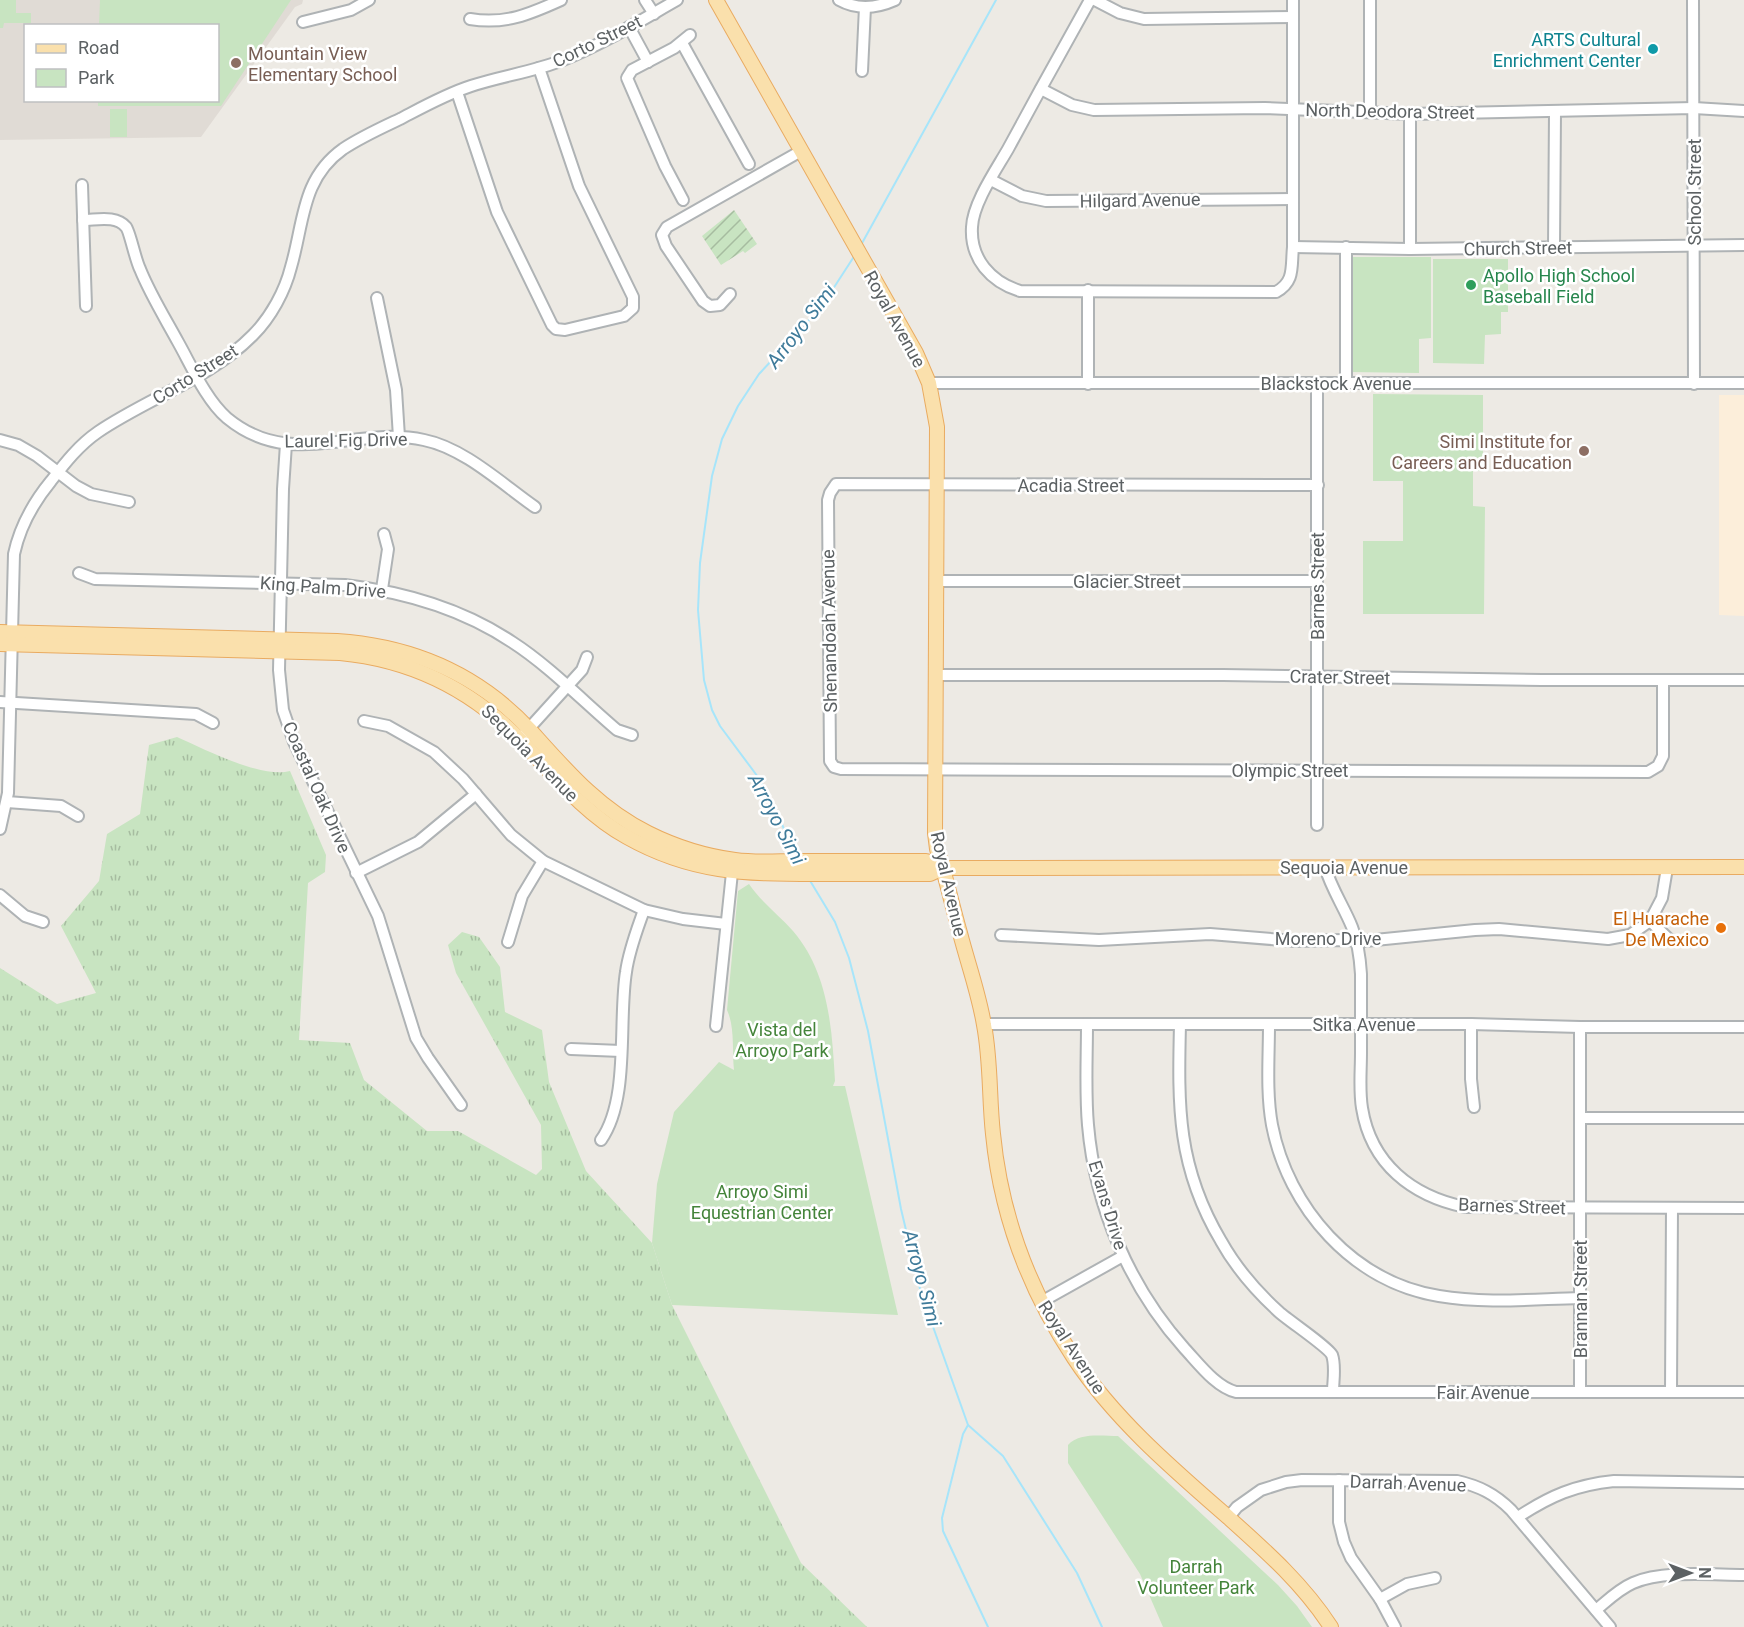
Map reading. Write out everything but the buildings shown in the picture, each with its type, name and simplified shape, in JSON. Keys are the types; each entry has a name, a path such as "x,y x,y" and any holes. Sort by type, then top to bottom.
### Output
{"main road":[{"name":"Royal Avenue","path":"716,0 916,353 929,383 937,427 935,833 984,1024 990,1065 992,1131 1000,1186 1017,1246 1041,1302 1075,1359 1113,1407 1140,1436 1293,1577 1309,1594 1331,1627"},
{"name":"Sequoia Avenue","path":"6,638 280,645 364,643 394,648 424,658 486,691 511,711 524,734 604,807 631,824 692,851 733,866 768,874 930,874 944,868"},
{"name":"Sequoia Avenue","path":"733,866 760,861 926,861 944,868 1744,867"}],"street":[{"path":"303,22 351,10 369,0"},
{"path":"470,19 490,22 516,18 561,0"},
{"path":"645,0 654,14"},
{"name":"Corto Street","path":"0,829 7,802 6,638 12,568 17,540 31,507 58,472 79,447 98,432 238,350 256,332 272,311 283,291 291,270 306,198 315,180 329,162 354,142 457,92 539,68 593,47 677,0"},
{"path":"839,0 865,7 879,6 895,0"},
{"path":"1090,0 974,212 972,228 975,251 984,269 1002,284 1020,291 1276,292 1285,288 1291,275 1293,248 1293,0"},
{"path":"1095,0 1120,13 1144,19 1293,16"},
{"path":"1370,0 1370,111"},
{"name":"School Street","path":"1693,0 1694,384"},
{"path":"862,71 865,7"},
{"path":"629,27 648,62"},
{"path":"683,200 665,166 627,78 632,70 686,39 749,164"},
{"path":"457,92 500,220 552,325 556,329 565,330 624,316 633,308 633,297 579,186 539,68"},
{"name":"North Deodora Street","path":"1041,89 1072,105 1095,110 1265,108 1410,114 1694,108 1744,111"},
{"path":"1554,247 1555,112"},
{"path":"1410,114 1410,249"},
{"path":"730,294 720,305 710,306 703,301 666,246 662,235 667,227 675,222 801,151"},
{"name":"Hilgard Avenue","path":"991,180 1022,196 1046,201 1293,199"},
{"path":"82,185 86,306"},
{"name":"Laurel Fig Drive","path":"83,220 112,219 120,221 127,227 135,258 145,282 196,375 224,415 240,428 258,437 286,444 399,437 425,440 451,449 536,507"},
{"name":"Church Street","path":"1293,248 1744,245"},
{"path":"1346,248 1346,383"},
{"path":"1088,290 1088,384"},
{"path":"377,298 396,390 399,437"},
{"name":"Blackstock Avenue","path":"929,383 1744,383"},
{"name":"Barnes Street","path":"1317,383 1317,825"},
{"path":"0,440 18,445 37,456 76,486 91,494 129,502"},
{"name":"Coastal Oak Drive","path":"286,444 280,583 280,688 289,728 384,932 416,1038 461,1105"},
{"name":"Acadia Street","path":"830,493 836,484 1317,485"},
{"name":"Shenandoah Avenue","path":"830,493 828,500 830,761 834,767"},
{"path":"382,590 388,549 384,534"},
{"name":"King Palm Drive","path":"79,573 95,579 345,585 413,596 489,627 514,643 617,730 632,735"},
{"name":"Glacier Street","path":"936,581 1317,581"},
{"path":"524,734 582,670 586,657"},
{"name":"Crater Street","path":"937,675 1744,680"},
{"name":"Olympic Street","path":"834,767 841,769 1648,772 1658,766 1663,756 1663,680"},
{"path":"5,702 196,714 213,723"},
{"path":"364,721 381,722 434,752 476,794 511,835 543,861 644,910 684,919 726,924"},
{"path":"356,873 418,842 476,794"},
{"path":"7,802 61,806 78,816"},
{"path":"508,942 522,896 543,861"},
{"path":"716,1026 733,866"},
{"name":"Barnes Street","path":"1325,867 1357,940 1361,974 1360,1089 1366,1127 1374,1144 1397,1175 1428,1196 1465,1207 1744,1208"},
{"path":"1667,868 1662,898 1650,921 1671,941"},
{"path":"0,895 25,916 43,922"},
{"path":"601,1140 609,1129 617,1095 626,971 631,946 644,910"},
{"name":"Moreno Drive","path":"1001,935 1099,940 1210,934 1295,941 1357,940 1499,930 1608,939 1630,935 1650,921"},
{"name":"Sitka Avenue","path":"984,1024 1471,1024 1580,1027 1744,1027"},
{"name":"Evans Drive","path":"1087,1024 1086,1105 1091,1151 1103,1203 1124,1256 1157,1313 1184,1348 1224,1387"},
{"path":"1179,1024 1178,1096 1181,1126 1188,1165 1202,1203 1222,1244 1249,1282 1281,1314 1329,1351 1333,1361 1333,1392"},
{"path":"1269,1024 1269,1095 1271,1122 1277,1148 1298,1197 1314,1220 1350,1256 1391,1281 1437,1296 1461,1299 1580,1298"},
{"path":"1471,1024 1471,1079 1474,1107"},
{"name":"Brannan Street","path":"1580,1027 1580,1392"},
{"path":"571,1049 621,1051"},
{"path":"1580,1118 1744,1118"},
{"path":"1671,1392 1672,1208"},
{"path":"1041,1302 1124,1256"},
{"name":"Fair Avenue","path":"1224,1387 1236,1392 1744,1392"},
{"name":"Darrah Avenue","path":"1228,1518 1254,1495 1273,1485 1302,1480 1457,1481 1473,1484 1500,1499 1518,1517 1610,1627"},
{"path":"1339,1480 1339,1521 1344,1542 1395,1627"},
{"path":"1518,1517 1558,1494 1574,1487 1595,1483 1614,1481 1744,1483"},
{"path":"1596,1610 1619,1591 1648,1578 1744,1575"},
{"path":"1380,1599 1407,1584 1435,1578"}],"shaded area":[{"name":"Mountain View Elementary School","path":"0,0 303,0 302,4 295,7 201,137 0,140"},
{"path":"1719,395 1744,395 1744,616 1719,615"}],"green space":[{"path":"0,0 16,0 16,13 31,13 31,23 4,23 3,28 0,28"},
{"path":"100,0 291,0 221,106 98,106 98,102 219,102 219,24 99,24"},
{"path":"110,109 127,109 127,137 110,137"},
{"path":"734,210 757,244 721,265 702,236"},
{"path":"1351,257 1431,257 1431,338 1419,339 1419,373 1350,372"},
{"name":"Apollo High School Baseball Field","path":"1433,259 1508,259 1508,312 1501,312 1501,334 1485,335 1484,364 1433,363"},
{"path":"1373,394 1483,395 1483,471 1473,471 1473,506 1485,507 1484,614 1363,614 1363,541 1403,541 1403,481 1373,481"},
{"path":"177,737 249,767 264,771 290,771 326,855 325,872 308,883 299,1040 350,1043 364,1080 427,1131 458,1131 536,1175 542,1169 541,1125 456,973 448,945 462,932 479,937 500,967 505,1012 542,1030 549,1082 586,1171 652,1243 672,1305 801,1563 867,1627 0,1627 0,968 57,1004 96,993 61,926 99,881 107,834 140,814 149,745"},
{"name":"Arroyo Simi Equestrian Center","path":"749,884 805,947 821,983 830,1022 835,1081 833,1086 845,1086 898,1315 672,1305 652,1243 657,1184 674,1112 719,1062 734,1070 732,1031 727,1010 738,891"},
{"name":"Darrah Volunteer Park","path":"1118,1436 1278,1585 1312,1627 1163,1627 1140,1574 1068,1463 1068,1445 1078,1438"}],"waterway":[{"name":"Arroyo Simi","path":"861,245 996,0"},
{"name":"Arroyo Simi","path":"796,856 773,804 758,777 720,726 712,710 704,680 698,610 700,563 712,476 722,439 738,406 759,374 806,324 831,292 855,255"},
{"name":"Arroyo Simi","path":"809,879 835,922 849,958 868,1031 901,1209 921,1293 968,1425 1003,1456 1077,1573 1102,1627"},
{"path":"968,1425 963,1434 942,1518 943,1531 988,1627"}],"place":[{"name":"ARTS Cultural Enrichment Center","path":"1653,49"},
{"name":"Mountain View Elementary School","path":"236,63"},
{"name":"Apollo High School Baseball Field","path":"1471,285"},
{"name":"Simi Institute for Careers and Education","path":"1584,451"},
{"name":"El Huarache De Mexico","path":"1721,928"}],"park label":[{"name":"Vista del Arroyo Park","path":"782,1039"}]}
